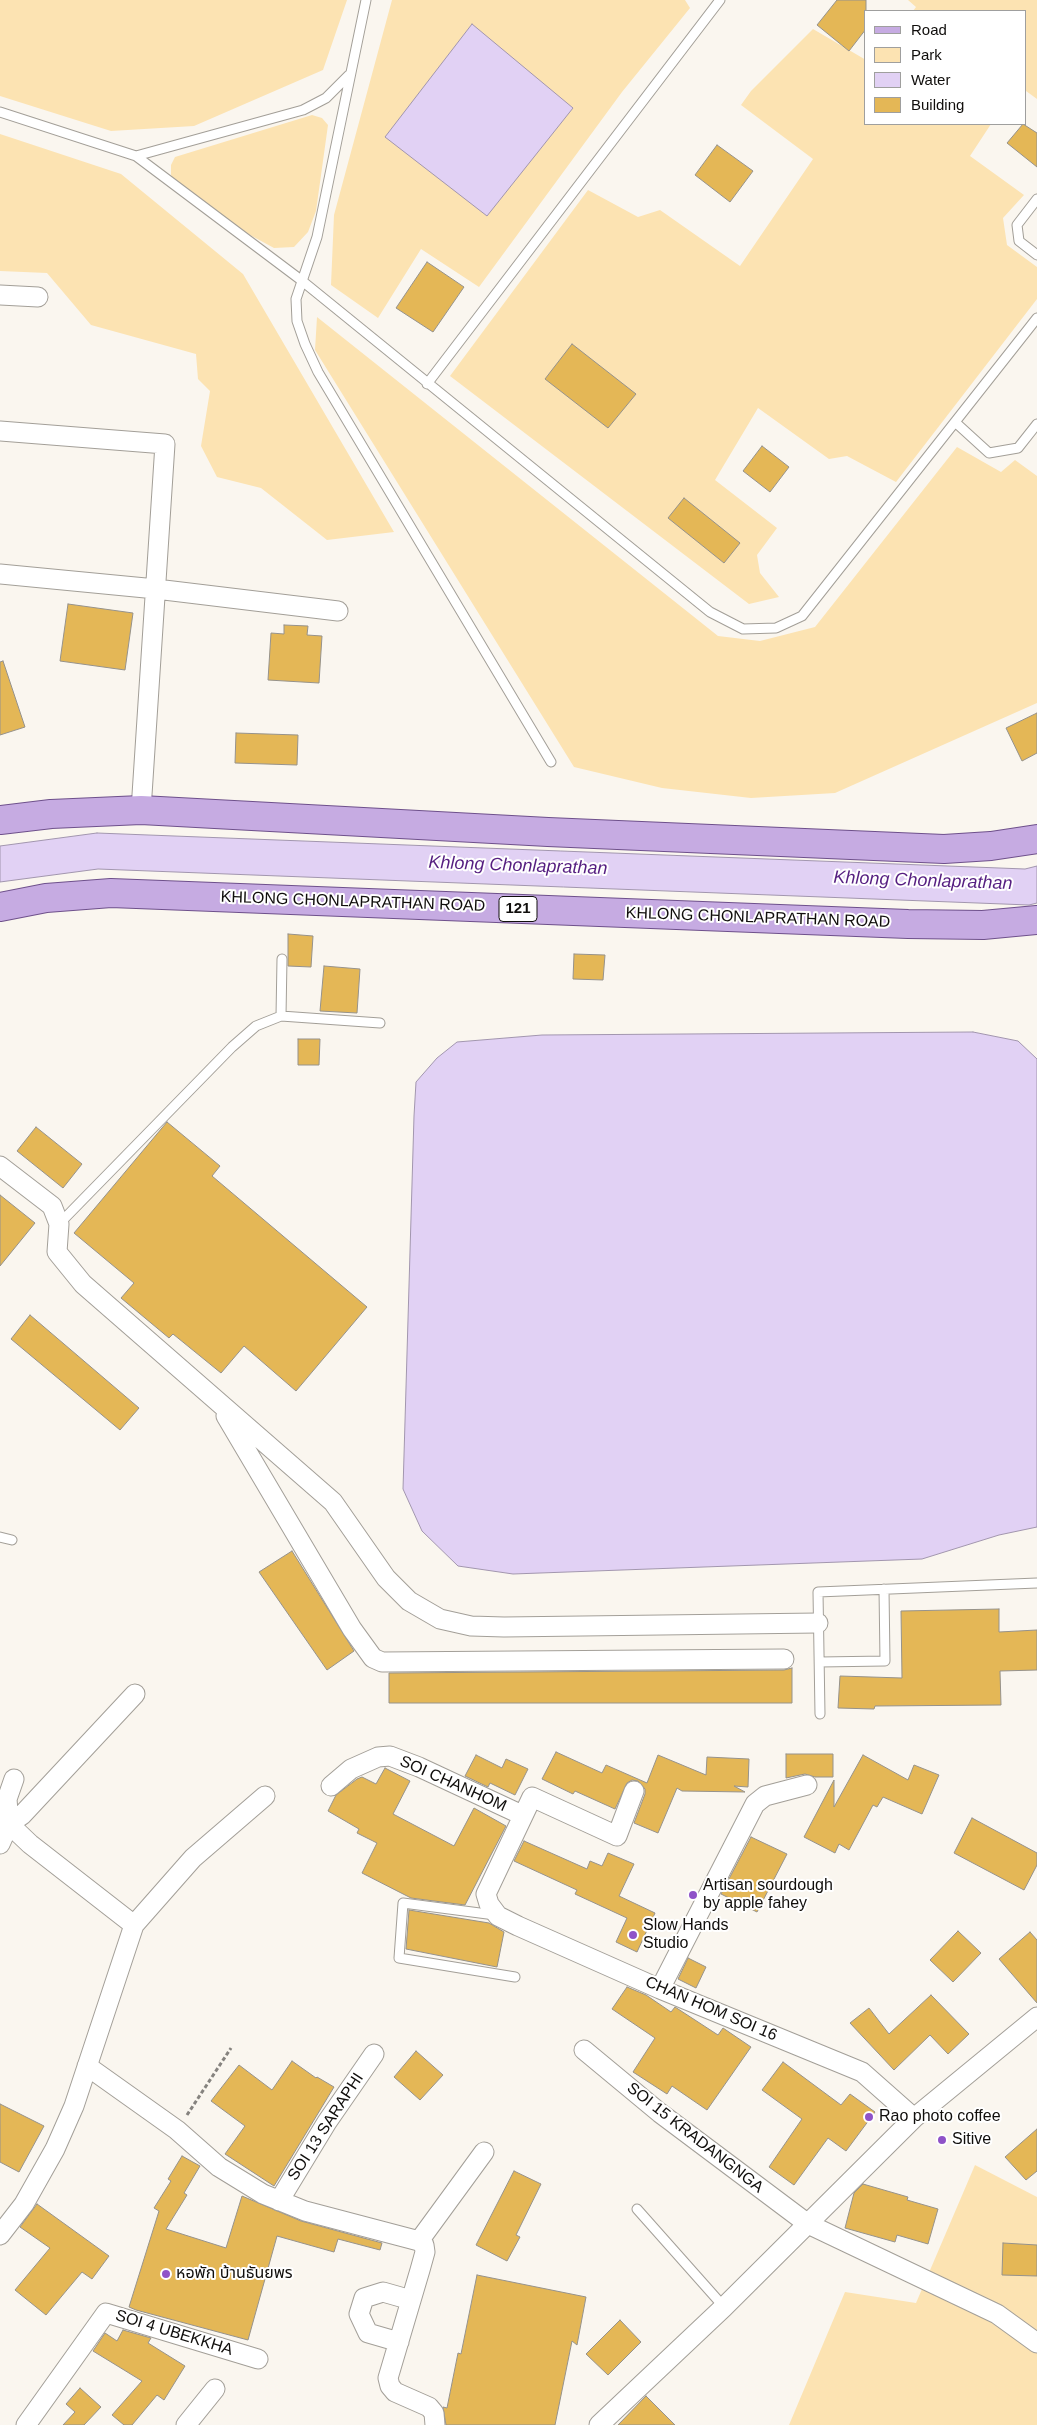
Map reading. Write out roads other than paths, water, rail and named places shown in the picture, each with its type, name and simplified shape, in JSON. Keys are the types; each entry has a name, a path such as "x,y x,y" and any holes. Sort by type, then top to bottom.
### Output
{"main road":[{"path":"0,820 51,814 141,810 548,832 944,849 991,846 1037,839"},
{"name":"KHLONG CHONLAPRATHAN ROAD","path":"0,907 46,898 111,893 908,924 983,925 1037,920"}],"street":[{"path":"0,295 38,297"},
{"path":"0,430 165,444 141,810"},
{"path":"0,574 156,589 338,611"},
{"path":"0,1166 52,1206 59,1224 57,1252 83,1284 333,1502 386,1578 409,1601 440,1619 471,1626 504,1627 818,1623"},
{"path":"218,1402 352,1629 373,1658 382,1662 784,1659"},
{"path":"9,1824 22,1815 135,1694"},
{"name":"SOI CHANHOM","path":"331,1786 351,1769 378,1757 390,1756 419,1767 522,1815"},
{"path":"0,1844 9,1824 7,1799 14,1779"},
{"path":"660,1989 755,1804 765,1796 807,1785"},
{"name":"SOI CHANHOM","path":"498,1916 489,1904 486,1894 522,1815 532,1798 618,1836 634,1791"},
{"path":"0,2235 24,2204 55,2149 74,2106 134,1925 193,1858 265,1796"},
{"path":"9,1824 30,1844 134,1925"},
{"name":"CHAN HOM SOI 16","path":"498,1916 660,1989 862,2072 914,2118"},
{"path":"599,2425 724,2307 914,2118 1034,2024"},
{"name":"SOI 15 KRADANGNGA","path":"584,2050 660,2112 808,2224 997,2314 1036,2337"},
{"name":"SOI 13 SARAPHI","path":"279,2201 327,2122 374,2054"},
{"path":"87,2066 177,2130 219,2167 262,2194 306,2211 419,2241 424,2245 425,2252 388,2378 390,2386 395,2392 429,2407 434,2413 435,2425"},
{"path":"419,2241 484,2152"},
{"path":"398,2342 368,2333 359,2314 364,2298 383,2292 411,2300"},
{"name":"SOI 4 UBEKKHA","path":"26,2425 106,2313 258,2359"},
{"path":"186,2425 215,2389"}],"lane":[{"path":"366,0 317,237 296,299 297,321 318,372 550,762"},
{"path":"427,384 720,0"},
{"path":"136,156 303,110 326,98 349,75"},
{"path":"0,112 136,156 301,280 710,612 743,629 776,628 802,616 955,422 1033,330 1037,318"},
{"path":"1037,199 1017,225 1019,241 1037,254"},
{"path":"955,422 989,453 1018,448 1037,424"},
{"path":"281,1016 282,959"},
{"path":"59,1224 232,1047 256,1026 281,1016 380,1023"},
{"path":"0,1538 12,1540"},
{"path":"820,1714 818,1592 1037,1583"},
{"path":"820,1662 885,1661 884,1590"},
{"path":"498,1916 403,1903 399,1958 515,1977"},
{"path":"636,2209 724,2307"}],"water":[{"path":"472,24 573,108 487,216 385,137"},
{"name":"Khlong Chonlaprathan","path":"97,833 1025,869 1037,866 1037,903 1029,905 98,869 0,882 0,846"},
{"path":"973,1032 1018,1041 1037,1059 1037,1527 999,1535 922,1559 513,1574 458,1566 422,1531 403,1489 414,1116 416,1082 437,1058 457,1042 542,1035"}],"place":[{"name":"Artisan sourdough by apple fahey","path":"693,1895"},
{"name":"Slow Hands Studio","path":"633,1935"},
{"name":"Rao photo coffee","path":"869,2117"},
{"name":"Sitive","path":"942,2140"},
{"name":"หอพัก บ้านธันยพร","path":"166,2274"}]}
